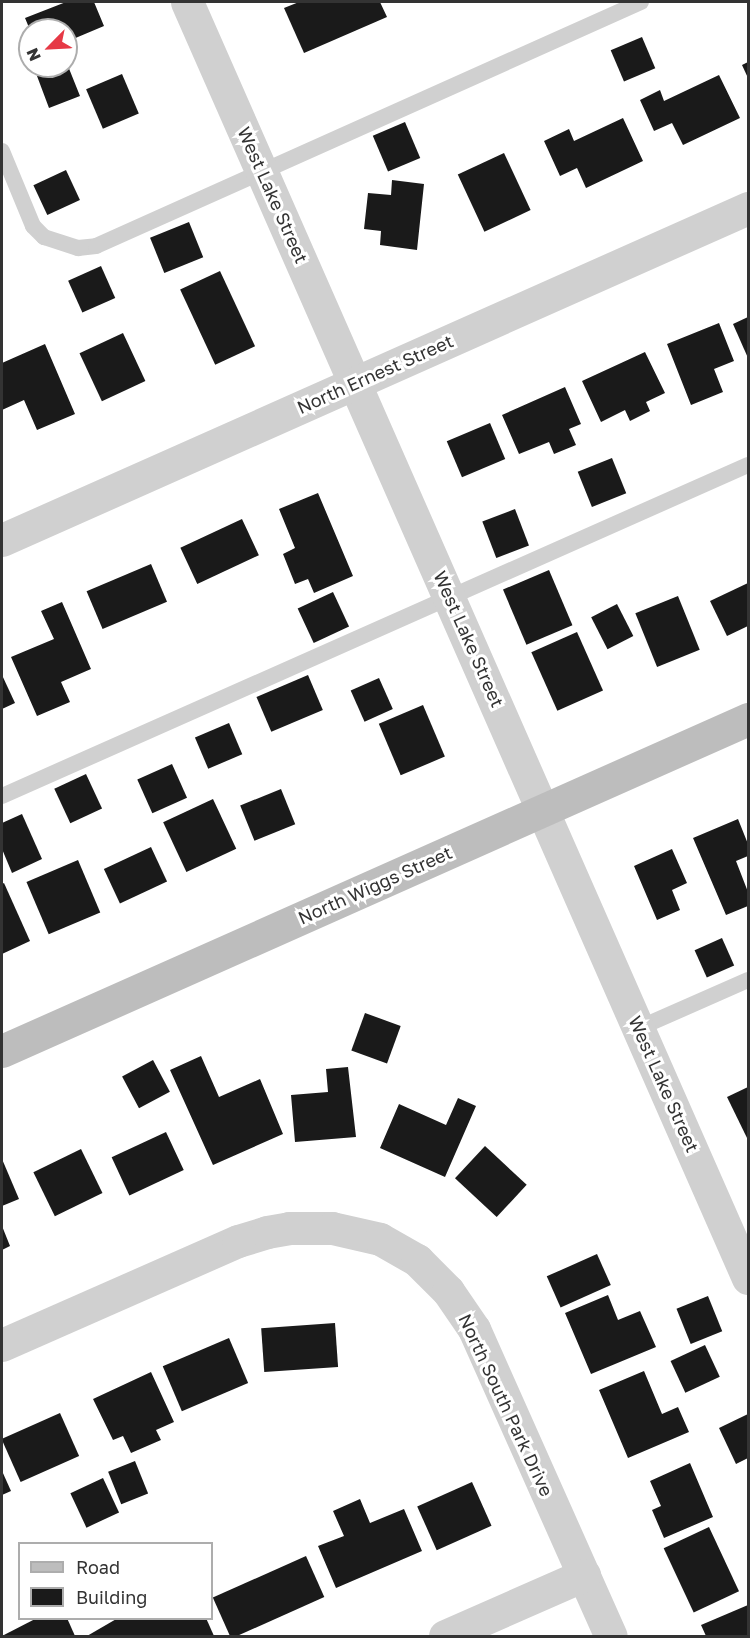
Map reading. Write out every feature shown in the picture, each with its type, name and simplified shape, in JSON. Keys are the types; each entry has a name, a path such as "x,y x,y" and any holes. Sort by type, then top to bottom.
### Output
{"street":[{"name":"West Lake Street","path":"187,2 639,1028 740,1235 748,1278"},
{"name":"North Ernest Street","path":"2,540 748,208"},
{"name":"North Wiggs Street","path":"2,1052 748,719"},
{"name":"North South Park Drive","path":"2,1345 238,1241 267,1232 289,1228 332,1228 380,1239 417,1260 448,1290 463,1310 474,1329 611,1636"},
{"path":"445,1636 584,1575"}],"lane":[{"path":"2,152 33,226 44,237 78,248 96,246 641,2"},
{"path":"2,796 748,465"},
{"path":"639,1028 748,980"}],"building":[{"path":"66,2 94,2 104,26 78,37 78,18 25,18"},
{"path":"299,2 380,2 387,17 304,53 284,8"},
{"path":"642,37 655,68 624,82 611,50"},
{"path":"748,62 748,78 742,65"},
{"path":"122,74 139,114 103,129 86,89"},
{"path":"719,75 740,118 683,145 672,123 654,131 640,100 660,90 664,101"},
{"path":"38,78 73,78 80,96 49,108"},
{"path":"623,118 643,161 586,188 577,168 560,176 544,141 569,129 574,141"},
{"path":"405,122 420,158 388,172 373,136"},
{"path":"504,153 531,210 484,232 458,175"},
{"path":"66,170 80,200 47,215 33,185"},
{"path":"392,180 424,184 417,250 380,245 381,231 364,229 368,193 391,195"},
{"path":"189,222 203,257 164,273 150,238"},
{"path":"101,266 115,298 82,313 68,281"},
{"path":"220,271 255,346 215,365 180,290"},
{"path":"748,317 748,358 733,324"},
{"path":"719,323 734,361 714,369 723,392 691,405 667,344"},
{"path":"123,333 145,381 102,401 79,353"},
{"path":"45,344 75,414 37,430 24,400 2,410 2,363"},
{"path":"645,352 665,393 646,402 650,411 630,421 625,410 601,422 582,381"},
{"path":"565,387 581,424 569,429 576,445 554,454 549,442 519,454 502,415"},
{"path":"490,423 505,459 462,477 447,441"},
{"path":"612,458 626,493 592,507 578,472"},
{"path":"318,493 353,576 314,593 308,579 295,584 283,554 295,548 279,509"},
{"path":"515,509 529,545 496,558 482,522"},
{"path":"242,519 259,555 197,584 180,548"},
{"path":"151,564 167,602 103,629 87,591"},
{"path":"549,570 572,625 526,645 503,590"},
{"path":"748,583 748,626 727,636 710,601"},
{"path":"333,592 349,626 314,643 298,608"},
{"path":"678,596 700,650 657,667 635,613"},
{"path":"62,602 91,669 61,682 70,702 37,716 11,657 54,639 41,611"},
{"path":"617,604 633,636 608,649 591,617"},
{"path":"577,632 603,690 557,711 531,652"},
{"path":"2,675 15,703 2,709"},
{"path":"308,675 323,710 271,732 256,697"},
{"path":"379,678 393,709 365,722 351,691"},
{"path":"423,705 445,757 401,775 379,724"},
{"path":"229,723 242,754 208,769 195,737"},
{"path":"172,764 187,798 152,813 137,779"},
{"path":"86,774 102,808 70,823 54,789"},
{"path":"281,789 295,824 254,841 240,805"},
{"path":"213,799 236,849 186,872 163,822"},
{"path":"22,814 42,859 12,873 2,849 2,823"},
{"path":"738,819 748,844 748,856 736,861 748,892 748,906 726,915 693,838"},
{"path":"151,847 167,881 120,903 104,869"},
{"path":"672,849 687,883 672,890 680,910 657,920 634,866"},
{"path":"78,860 100,912 49,934 26,882"},
{"path":"4,883 30,941 2,954 2,884"},
{"path":"722,938 734,965 707,978 695,950"},
{"path":"365,1013 401,1026 387,1064 351,1051"},
{"path":"201,1056 219,1097 260,1079 283,1134 213,1165 170,1070"},
{"path":"153,1060 170,1092 139,1108 122,1076"},
{"path":"348,1067 356,1137 295,1142 291,1095 328,1092 326,1069"},
{"path":"748,1087 748,1140 727,1097"},
{"path":"458,1098 476,1106 445,1177 380,1148 399,1104 446,1125"},
{"path":"166,1132 184,1170 129,1195 112,1157"},
{"path":"485,1146 527,1185 497,1217 455,1178"},
{"path":"81,1149 102,1193 55,1216 33,1172"},
{"path":"2,1159 19,1199 2,1206"},
{"path":"2,1226 10,1246 2,1250"},
{"path":"597,1254 611,1285 561,1307 547,1276"},
{"path":"608,1295 618,1320 640,1311 656,1347 591,1374 565,1313"},
{"path":"708,1296 722,1331 691,1344 676,1309"},
{"path":"335,1323 338,1367 264,1372 261,1328"},
{"path":"229,1338 248,1383 182,1411 163,1366"},
{"path":"705,1345 720,1377 685,1393 671,1361"},
{"path":"644,1371 662,1414 678,1407 689,1432 628,1458 599,1390"},
{"path":"151,1372 174,1422 156,1430 161,1440 131,1453 123,1436 113,1440 93,1399"},
{"path":"60,1413 79,1456 21,1482 2,1439"},
{"path":"748,1414 748,1458 736,1464 719,1428"},
{"path":"135,1461 148,1493 121,1504 108,1472"},
{"path":"690,1463 713,1517 664,1538 652,1510 661,1506 650,1481"},
{"path":"2,1471 11,1491 2,1495"},
{"path":"103,1478 119,1512 86,1528 70,1493"},
{"path":"472,1482 492,1526 437,1550 417,1506"},
{"path":"360,1499 370,1523 404,1509 422,1551 336,1588 318,1546 344,1536 333,1511"},
{"path":"709,1527 739,1591 694,1612 664,1548"},
{"path":"306,1556 324,1597 237,1636 230,1636 213,1597"},
{"path":"748,1605 748,1636 706,1636 701,1625"},
{"path":"33,1620 68,1620 75,1636 2,1636"},
{"path":"115,1620 207,1620 214,1636 87,1636"}]}
